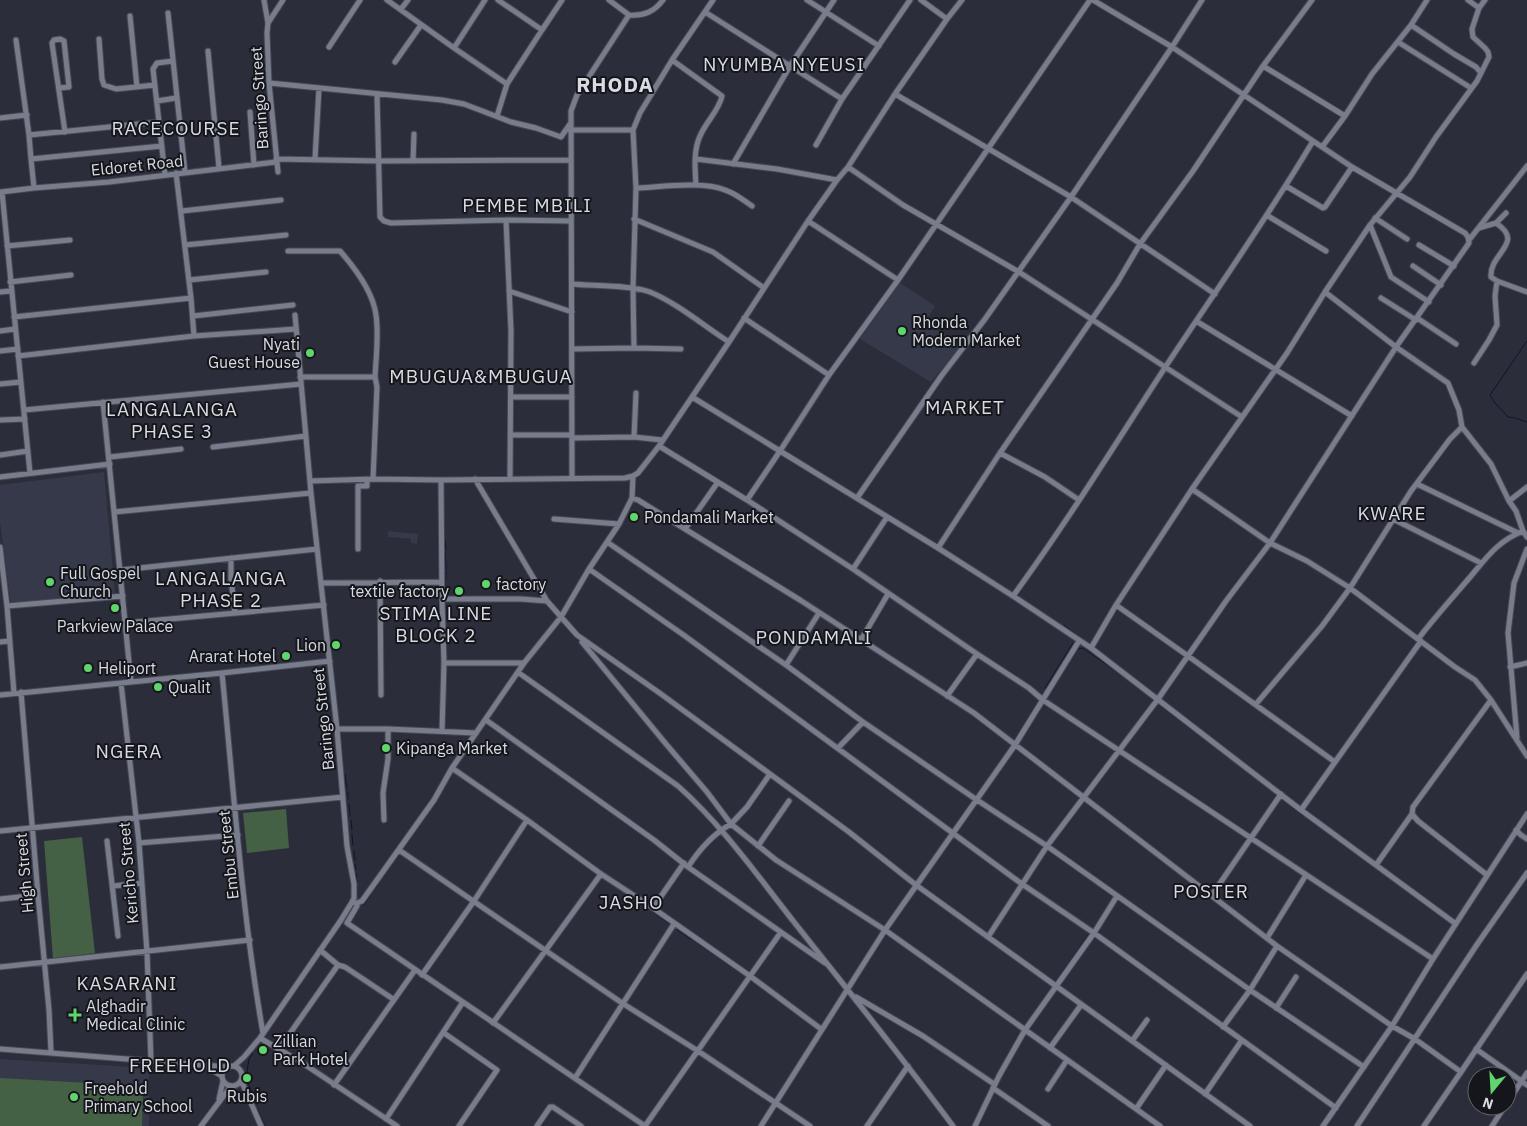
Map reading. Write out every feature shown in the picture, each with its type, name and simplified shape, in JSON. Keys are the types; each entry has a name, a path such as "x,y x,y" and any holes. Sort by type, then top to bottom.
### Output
{"street":[{"name":"Baringo Street","path":"264,0 268,23 269,84 278,172"},
{"name":"Baringo Street","path":"268,23 283,0"},
{"path":"329,47 360,0"},
{"path":"387,0 507,84"},
{"path":"402,10 408,0"},
{"path":"454,48 485,0"},
{"path":"498,0 542,30"},
{"path":"497,116 507,84 562,0"},
{"path":"609,0 629,15 649,13 657,8 663,0"},
{"path":"634,348 633,288 636,188 633,130 640,113 672,60 713,0"},
{"path":"807,0 879,46"},
{"path":"732,164 790,66 834,0"},
{"path":"816,145 842,99 910,0"},
{"path":"921,0 947,19"},
{"path":"310,482 370,479 625,478 638,473 659,446 808,221 848,167 895,94 962,0"},
{"path":"747,500 829,375 898,280 1092,0 1172,47 1352,167 1465,233 1469,240"},
{"path":"858,498 942,375 985,319 1071,197 1202,0"},
{"path":"938,548 1000,453 1117,283 1140,244 1193,171 1263,66 1312,0"},
{"path":"1322,147 1372,74 1411,25 1427,0"},
{"path":"1468,0 1479,8"},
{"path":"1091,648 1116,605 1192,488 1297,337 1370,225 1410,177 1481,73 1489,57 1488,52 1473,37 1472,32 1479,8 1485,0"},
{"path":"705,12 842,99"},
{"path":"168,13 185,172"},
{"path":"572,478 571,110 577,96 629,15"},
{"path":"130,16 137,87"},
{"path":"395,62 421,25"},
{"path":"1411,25 1476,67 1481,73"},
{"path":"58,88 69,87 64,40 60,39 52,42 58,88 65,132"},
{"path":"99,39 104,85 116,89 155,85"},
{"path":"16,40 30,135 34,188"},
{"path":"1398,42 1471,88"},
{"path":"208,51 219,168"},
{"path":"672,60 722,96 697,143 696,186"},
{"path":"165,175 153,69 157,63 173,61"},
{"path":"1263,66 1345,116"},
{"path":"269,84 442,100 464,104 560,137 570,123"},
{"path":"316,159 319,88"},
{"path":"377,94 380,217 384,222 571,220"},
{"path":"895,94 1071,197 1215,294"},
{"path":"157,101 176,98"},
{"path":"250,112 254,165"},
{"path":"0,118 26,115"},
{"path":"30,135 159,122"},
{"path":"570,130 633,130"},
{"path":"413,161 414,134"},
{"path":"1013,596 1048,549 1196,321 1268,216 1313,141"},
{"path":"31,159 162,146"},
{"name":"Eldoret Road","path":"1,192 109,182 276,161 316,159 379,161 571,160"},
{"path":"696,159 777,169 838,180"},
{"path":"988,937 1047,846 1158,699 1226,601 1270,543 1396,347 1454,266 1469,240 1527,166"},
{"path":"848,167 903,205 1019,272 1242,417"},
{"path":"1286,186 1325,208 1352,167"},
{"path":"176,173 182,211 194,336"},
{"path":"636,188 696,186 724,189 752,206"},
{"path":"1,192 30,473"},
{"path":"182,211 281,200"},
{"path":"1479,228 1496,223 1506,213"},
{"path":"1268,216 1326,251"},
{"path":"1375,218 1408,239"},
{"path":"634,219 714,252 764,288"},
{"path":"506,220 511,331 510,479"},
{"path":"808,221 898,280"},
{"path":"1496,223 1505,230 1509,238 1491,267 1491,277 1497,282 1527,292"},
{"path":"1370,225 1391,277 1429,302"},
{"path":"185,245 286,235"},
{"path":"7,246 70,240"},
{"path":"1419,245 1454,266"},
{"path":"288,251 340,251 354,267 365,285 376,312 375,377 377,387 370,479 367,486 358,486 358,549"},
{"path":"1414,266 1441,285"},
{"path":"189,280 266,272"},
{"path":"10,282 71,275"},
{"path":"1474,363 1490,340 1497,324 1497,282"},
{"path":"572,284 633,288 649,292 670,303 729,342"},
{"path":"0,292 11,291"},
{"path":"509,291 572,312"},
{"path":"1325,292 1396,347 1448,383 1459,410 1462,427 1491,464 1516,511 1520,532"},
{"path":"14,318 191,298"},
{"path":"1382,298 1456,344"},
{"path":"193,316 293,305"},
{"name":"Baringo Street","path":"294,315 337,729 347,846 354,884 355,903"},
{"path":"744,318 829,375"},
{"path":"1196,321 1352,416"},
{"path":"0,330 15,329"},
{"path":"18,356 194,336 296,329"},
{"path":"0,350 18,349"},
{"path":"572,349 681,349"},
{"path":"300,377 375,377"},
{"path":"0,384 21,382"},
{"path":"24,410 301,384"},
{"path":"634,437 636,393"},
{"path":"511,397 572,396"},
{"path":"692,397 938,548 1091,648 1301,810 1456,924"},
{"path":"104,402 132,682"},
{"path":"0,420 25,418"},
{"path":"1256,704 1322,626 1350,588 1392,519 1450,439 1462,427"},
{"path":"511,435 634,437 662,440"},
{"path":"213,446 306,436"},
{"path":"659,446 747,500 853,569 976,654 1029,688 1043,700 1120,749 1433,959"},
{"path":"110,457 181,449"},
{"path":"0,455 28,451"},
{"path":"1000,453 1045,477 1080,500"},
{"path":"0,477 110,464"},
{"path":"218,1102 223,1070 244,1057 262,1035 320,950 355,903 362,902 434,800 452,768 524,663 561,617 589,569 619,524 632,498 633,476"},
{"path":"475,479 547,601 711,797 731,824 776,860 885,930 1160,1126"},
{"path":"441,480 444,662 442,731"},
{"path":"686,529 718,482"},
{"path":"1417,484 1527,537"},
{"path":"1509,501 1527,487"},
{"path":"1192,488 1270,543 1307,561 1350,588 1455,668 1475,680 1491,700 1527,756"},
{"path":"114,512 311,493"},
{"path":"632,498 686,529 974,713 1277,946 1461,1072"},
{"path":"853,569 887,517"},
{"path":"554,519 619,524"},
{"path":"1392,519 1481,564"},
{"path":"1301,810 1453,595 1495,548 1520,532"},
{"path":"607,542 786,665 864,722 1047,846 1250,990 1364,1067"},
{"path":"0,547 2,592 7,606 14,693"},
{"path":"121,570 317,549"},
{"path":"1518,741 1508,633 1514,583 1527,549"},
{"path":"231,558 231,579 235,613"},
{"path":"589,569 685,636 1022,884 1094,933 1336,1108"},
{"path":"321,583 380,581 442,582"},
{"path":"380,581 381,695"},
{"path":"861,640 888,594"},
{"path":"7,606 122,596"},
{"path":"442,600 521,599 547,601"},
{"path":"125,623 324,605"},
{"path":"1116,605 1335,762"},
{"path":"786,665 819,613"},
{"path":"577,635 849,832 916,885 1250,1126"},
{"path":"0,642 9,641"},
{"path":"761,1126 885,930 1015,745 1079,641"},
{"path":"947,696 976,654"},
{"path":"0,694 222,674 330,661"},
{"path":"444,662 524,663"},
{"path":"1510,667 1527,663"},
{"path":"519,672 678,786 698,804 848,988 953,1126"},
{"name":"Embu Street","path":"222,674 238,835 262,1035"},
{"name":"Kericho Street","path":"121,683 139,843 147,952 151,1061"},
{"name":"High Street","path":"21,692 52,1052"},
{"path":"1376,866 1412,814 1412,808 1491,700"},
{"path":"486,720 831,967"},
{"path":"838,748 864,722"},
{"path":"337,729 388,729 476,734"},
{"path":"384,820 383,792 388,759 388,729"},
{"path":"452,768 601,874 750,976 821,1029"},
{"path":"653,908 686,865 712,837 731,824 747,807 770,774"},
{"path":"1212,895 1280,794"},
{"path":"0,831 343,797"},
{"path":"758,846 789,801"},
{"path":"1412,814 1487,875"},
{"path":"1324,1126 1392,1026 1527,814"},
{"path":"422,975 474,901 527,820"},
{"path":"1516,830 1527,839"},
{"path":"139,843 238,835"},
{"path":"107,841 118,936"},
{"path":"398,850 622,1003 810,1126"},
{"path":"1357,1126 1521,879 1527,873"},
{"path":"493,1023 601,874"},
{"path":"1267,938 1306,875"},
{"path":"1521,879 1527,883"},
{"path":"113,886 142,883"},
{"path":"0,899 38,895"},
{"path":"974,1126 1025,1030 1094,933 1117,896"},
{"path":"355,903 357,906 347,923 645,1126 781,932"},
{"path":"575,1078 674,924"},
{"path":"0,967 250,940"},
{"path":"1223,1027 1250,990 1277,946"},
{"path":"320,950 338,965 345,967 393,1000"},
{"path":"279,1049 338,965"},
{"path":"334,1085 415,970"},
{"path":"1424,1126 1527,974"},
{"path":"1276,1008 1296,977"},
{"path":"853,995 923,1036 1048,1126"},
{"path":"386,1119 463,1002"},
{"path":"1050,1048 1081,1005"},
{"path":"1132,1041 1147,1020"},
{"path":"444,1033 497,1070 459,1126"},
{"path":"262,1035 279,1049 397,1126"},
{"path":"1205,1094 1242,1040"},
{"path":"0,1049 230,1066 240,1070"},
{"path":"1476,1049 1524,1083 1527,1073"},
{"path":"244,1057 240,1070 241,1080 261,1126"},
{"path":"1048,1089 1067,1060"},
{"path":"202,1064 248,1095"},
{"path":"1136,1109 1166,1065"},
{"path":"867,1126 908,1066"},
{"path":"201,1126 218,1102 233,1085 241,1080"},
{"path":"537,1126 550,1108 553,1107 581,1126"}],"shaded area":[{"name":"Rhonda Modern Market","path":"900,283 935,306 925,323 961,345 931,382 860,339"},
{"path":"104,472 115,593 11,604 0,522 0,485"},
{"path":"388,531 418,534 417,544 411,543 411,539 388,537"},
{"name":"Freehold Primary School","path":"0,1059 149,1068 149,1126 0,1126"}],"green space":[{"path":"286,809 289,848 247,853 243,813"},
{"path":"82,837 95,953 53,959 44,841"},
{"name":"Freehold Primary School","path":"0,1078 143,1086 142,1126 0,1126"}],"waterway":[{"path":"282,6 287,0"},
{"path":"1527,341 1490,395 1508,417 1527,422"},
{"path":"445,541 446,549"},
{"path":"445,551 446,564"},
{"path":"445,596 446,572"},
{"path":"439,584 438,637 442,670 440,704"},
{"path":"445,605 446,646"},
{"path":"1064,625 1086,642"},
{"path":"1045,688 1073,643"},
{"path":"1074,654 1078,649 1083,648 1130,681"},
{"path":"445,706 446,671"},
{"path":"1127,673 1138,681"},
{"path":"1133,683 1155,701"},
{"path":"1147,688 1158,696"},
{"path":"1158,704 1195,732"},
{"path":"1189,720 1203,731"},
{"path":"345,774 347,789"},
{"path":"348,792 348,799"},
{"path":"334,800 340,800"},
{"path":"1285,801 1303,816"},
{"path":"349,804 350,816"},
{"path":"351,820 352,830"},
{"path":"352,834 353,845"},
{"path":"354,851 355,860"},
{"path":"355,864 356,869"},
{"path":"356,873 357,882"},
{"path":"376,887 379,881"},
{"path":"357,886 357,897"},
{"path":"364,905 374,889"},
{"path":"919,891 928,897"},
{"path":"624,892 633,899"},
{"path":"1203,893 1208,896"},
{"path":"636,901 650,910"},
{"path":"341,926 355,904"},
{"path":"653,912 671,925"},
{"path":"675,928 690,939"},
{"path":"330,941 336,932"},
{"path":"1056,981 1089,934"},
{"path":"690,938 742,974"},
{"path":"324,949 327,945"},
{"path":"307,975 312,967"},
{"path":"297,989 300,984"},
{"path":"285,1006 289,1000"},
{"path":"1267,1005 1297,1026"},
{"path":"277,1017 283,1009"},
{"path":"271,1026 276,1020"},
{"path":"265,1036 268,1031"},
{"path":"247,1072 249,1059 253,1053"},
{"path":"1077,1070 1086,1076"},
{"path":"1282,1072 1292,1079"},
{"path":"246,1077 256,1105"},
{"path":"1189,1086 1211,1101"},
{"path":"257,1108 265,1126"}],"place":[{"name":"Rhonda Modern Market","path":"902,331"},
{"name":"Nyati Guest House","path":"310,353"},
{"name":"Pondamali Market","path":"634,517"},
{"name":"Full Gospel Church","path":"50,582"},
{"name":"factory","path":"486,584"},
{"name":"textile factory","path":"459,591"},
{"name":"Parkview Palace","path":"115,608"},
{"name":"Lion","path":"336,645"},
{"name":"Ararat Hotel","path":"286,656"},
{"name":"Heliport","path":"88,668"},
{"name":"Qualit","path":"158,687"},
{"name":"Kipanga Market","path":"386,748"},
{"name":"Alghadir Medical Clinic","path":"75,1015"},
{"name":"Zillian Park Hotel","path":"263,1050"},
{"name":"Rubis","path":"247,1078"},
{"name":"Freehold Primary School","path":"74,1097"}],"district":[{"name":"NYUMBA NYEUSI","path":"784,64"},
{"name":"RHODA","path":"615,84"},
{"name":"RACECOURSE","path":"176,128"},
{"name":"PEMBE MBILI","path":"527,205"},
{"name":"MBUGUA&MBUGUA","path":"481,376"},
{"name":"MARKET","path":"965,407"},
{"name":"LANGALANGA PHASE 3","path":"172,420"},
{"name":"KWARE","path":"1392,513"},
{"name":"LANGALANGA PHASE 2","path":"221,589"},
{"name":"STIMA LINE BLOCK 2","path":"436,624"},
{"name":"PONDAMALI","path":"814,637"},
{"name":"NGERA","path":"129,751"},
{"name":"POSTER","path":"1211,891"},
{"name":"JASHO","path":"631,902"},
{"name":"KASARANI","path":"127,983"},
{"name":"FREEHOLD","path":"180,1065"}]}
